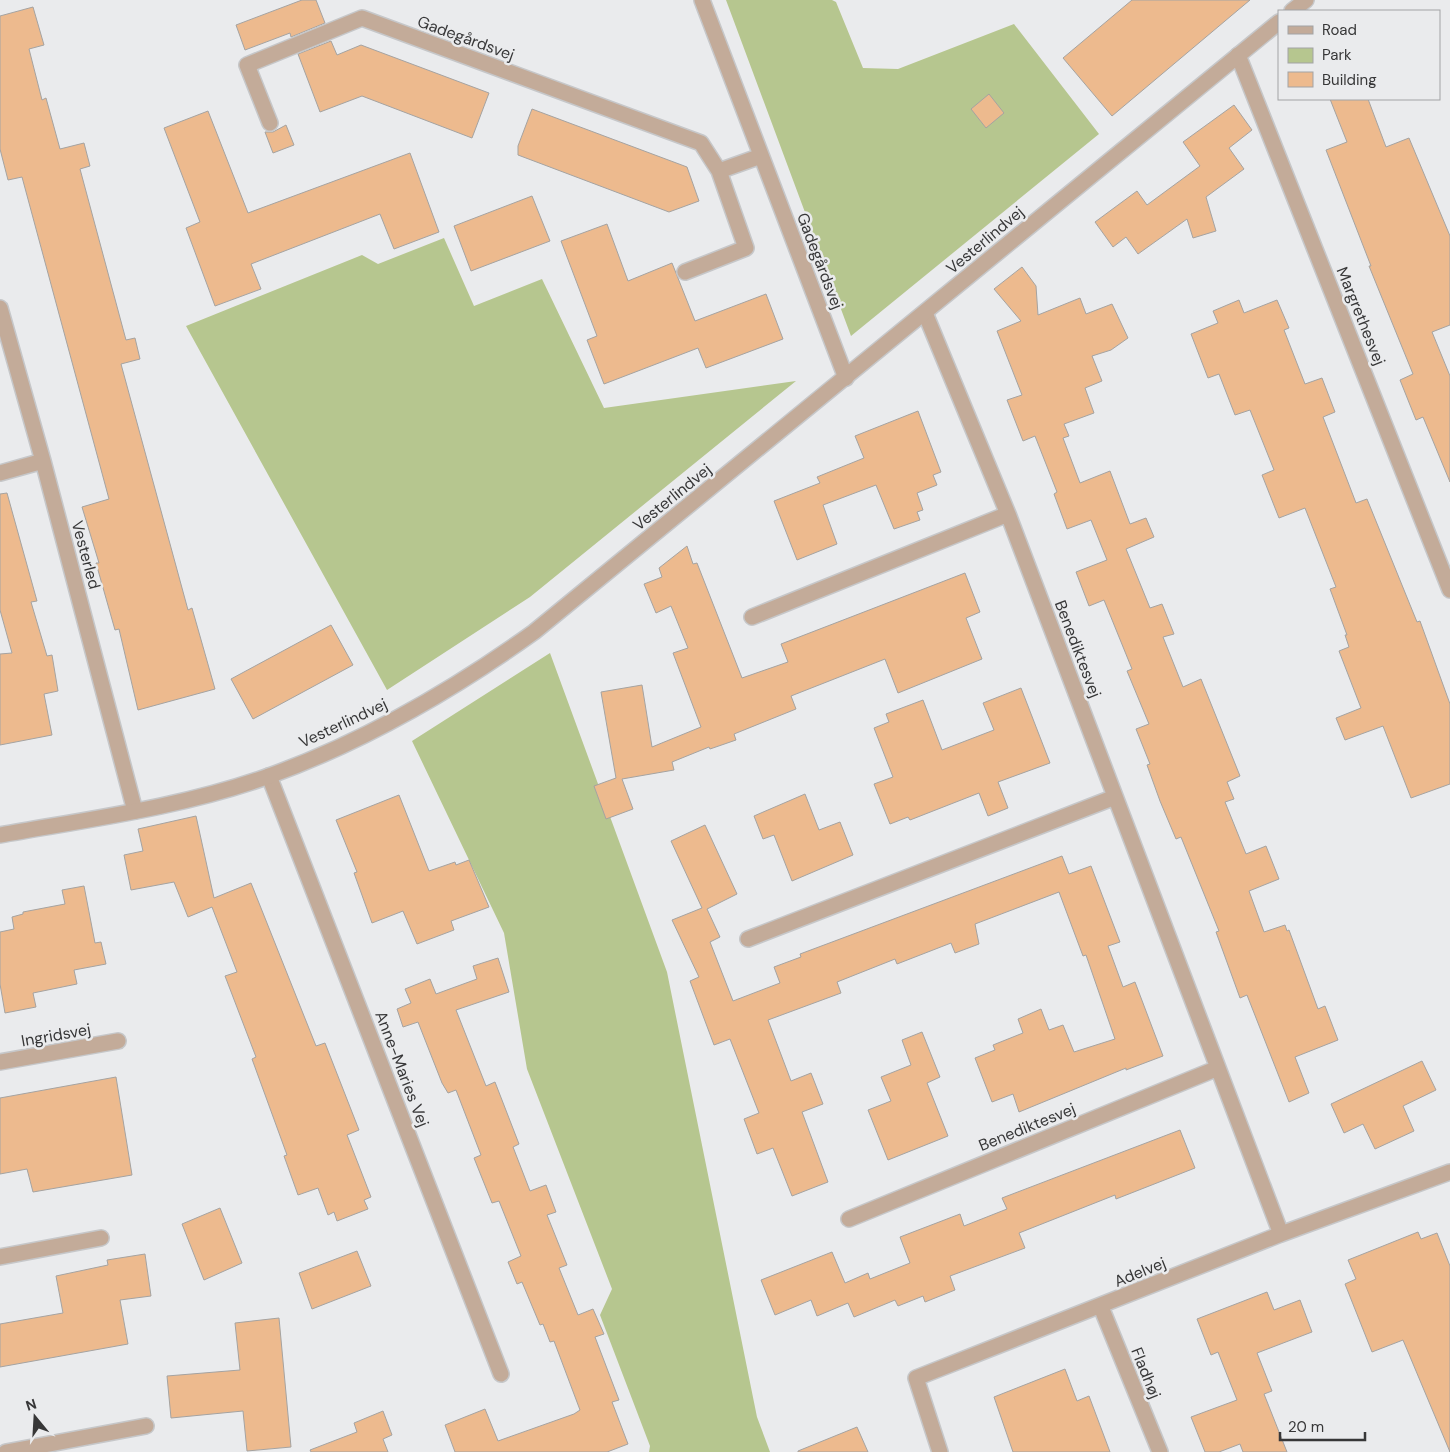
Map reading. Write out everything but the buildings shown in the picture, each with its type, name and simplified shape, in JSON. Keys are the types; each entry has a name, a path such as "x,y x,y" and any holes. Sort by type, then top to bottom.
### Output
{"street":[{"name":"Gadegårdsvej","path":"702,0 846,378"},
{"path":"1293,10 1306,0"},
{"name":"Gadegårdsvej","path":"270,123 247,65 362,18 701,143 719,171 746,248 686,272"},
{"name":"Vesterlindvej","path":"0,835 136,810 206,794 269,776 372,731 481,670 534,632 1278,23"},
{"name":"Margrethesvej","path":"1238,55 1450,590"},
{"path":"719,171 761,156"},
{"name":"Vesterled","path":"0,308 44,461 136,810"},
{"name":"Benediktesvej","path":"925,312 1008,514 1281,1234"},
{"path":"0,473 44,461"},
{"path":"752,617 1008,514"},
{"name":"Anne-Maries Vej","path":"269,776 501,1374"},
{"path":"748,939 1115,797"},
{"name":"Ingridsvej","path":"0,1062 118,1041"},
{"name":"Benediktesvej","path":"850,1219 1218,1068"},
{"name":"Adelvej","path":"940,1452 916,1378 1101,1307 1281,1234 1450,1172"},
{"path":"0,1257 101,1238"},
{"name":"Fladhøj","path":"1101,1307 1160,1452"},
{"path":"6,1452 146,1426"}],"green space":[{"path":"726,0 832,0 836,2 863,68 898,69 1014,24 1099,134 851,336"},
{"path":"444,238 474,306 542,279 604,408 796,381 530,597 387,690 186,326 362,255 378,264"},
{"path":"550,653 667,972 757,1417 770,1452 649,1452 650,1446 600,1315 612,1289 527,1069 504,933 412,741"}]}
